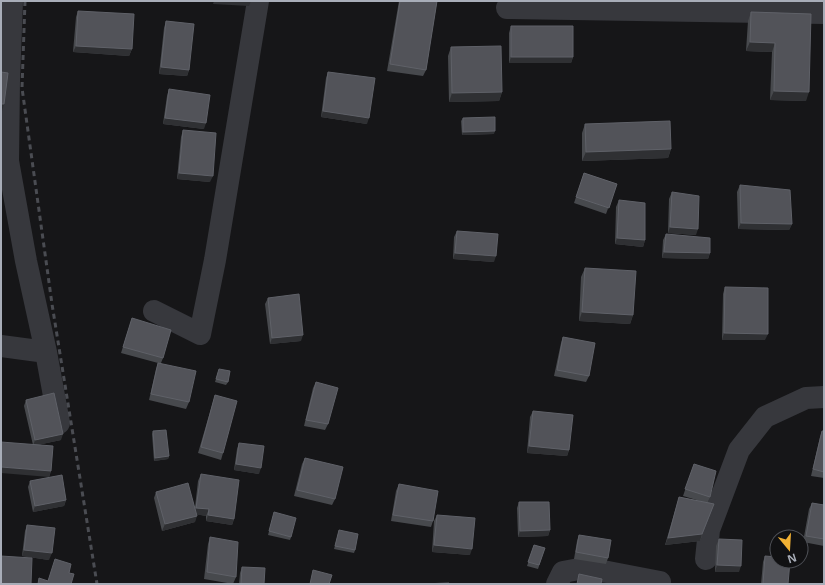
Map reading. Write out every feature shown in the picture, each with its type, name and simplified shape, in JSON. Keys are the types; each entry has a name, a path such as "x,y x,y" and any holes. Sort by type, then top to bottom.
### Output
{"street":[{"path":"12,1 8,161 26,261 46,352 60,426"},
{"path":"154,311 200,334 258,1"},
{"path":"507,8 824,13"},
{"path":"1,346 46,352"},
{"path":"706,559 710,530 739,450 765,417 806,398 824,397"},
{"path":"557,584 563,572 579,569 608,572 660,582"}],"building":[{"path":"400,1 437,1 426,70 390,64"},
{"path":"78,11 134,14 132,49 76,46"},
{"path":"751,12 811,14 809,92 774,91 775,43 750,42"},
{"path":"166,21 194,24 189,70 161,67"},
{"path":"511,26 573,26 573,57 511,57"},
{"path":"501,46 502,92 452,93 451,47"},
{"path":"1,72 8,73 4,104 1,104"},
{"path":"328,72 375,78 369,118 323,111"},
{"path":"169,89 210,95 206,123 165,118"},
{"path":"495,117 495,131 463,132 463,118"},
{"path":"670,121 671,149 586,152 585,124"},
{"path":"183,130 216,133 213,176 179,173"},
{"path":"584,173 617,184 609,208 576,197"},
{"path":"740,185 790,190 792,224 741,223"},
{"path":"672,192 699,196 698,229 670,227"},
{"path":"619,200 645,203 645,240 617,238"},
{"path":"457,231 498,234 496,256 455,253"},
{"path":"666,234 710,238 710,253 664,252"},
{"path":"585,268 636,271 633,315 582,312"},
{"path":"725,287 768,288 768,334 724,333"},
{"path":"299,294 303,335 272,338 268,298"},
{"path":"132,318 171,330 163,358 123,347"},
{"path":"563,337 595,343 589,376 557,370"},
{"path":"158,363 196,371 189,402 151,394"},
{"path":"219,369 230,371 228,382 216,379"},
{"path":"316,382 338,388 328,424 306,420"},
{"path":"54,393 63,434 35,440 26,400"},
{"path":"215,395 237,401 223,453 201,447"},
{"path":"533,411 573,415 569,450 529,446"},
{"path":"166,430 169,456 155,458 153,431"},
{"path":"822,431 824,431 824,472 813,469"},
{"path":"1,442 53,446 51,471 1,467"},
{"path":"239,443 264,446 261,468 236,464"},
{"path":"305,458 343,467 335,499 297,490"},
{"path":"694,464 716,471 710,497 685,489"},
{"path":"201,474 239,480 234,519 208,515 209,509 196,508"},
{"path":"62,475 66,500 35,506 30,481"},
{"path":"188,483 197,516 165,524 156,492"},
{"path":"399,484 438,491 433,521 393,515"},
{"path":"679,497 714,504 702,534 668,538"},
{"path":"519,502 549,502 550,530 520,531"},
{"path":"812,503 824,505 824,539 809,536 809,529 807,529"},
{"path":"274,512 296,518 291,537 269,531"},
{"path":"437,515 475,518 472,549 434,545"},
{"path":"27,525 55,528 52,553 24,550"},
{"path":"339,530 358,534 355,550 335,546"},
{"path":"579,535 611,540 608,558 576,552"},
{"path":"210,537 238,542 236,577 207,572"},
{"path":"719,539 742,540 741,566 717,565"},
{"path":"534,545 545,548 539,565 528,562"},
{"path":"1,556 32,558 31,584 1,584"},
{"path":"765,556 769,556 769,569 789,569 788,584 763,584"},
{"path":"55,559 71,564 69,573 74,574 71,584 38,584 39,578 48,581"},
{"path":"242,567 265,568 264,584 241,584"},
{"path":"313,570 332,575 329,584 310,584"},
{"path":"579,574 602,579 601,584 577,584"},
{"path":"449,583 449,584 421,584"}],"railway":[{"path":"25,1 22,88 52,304 97,584"}]}
